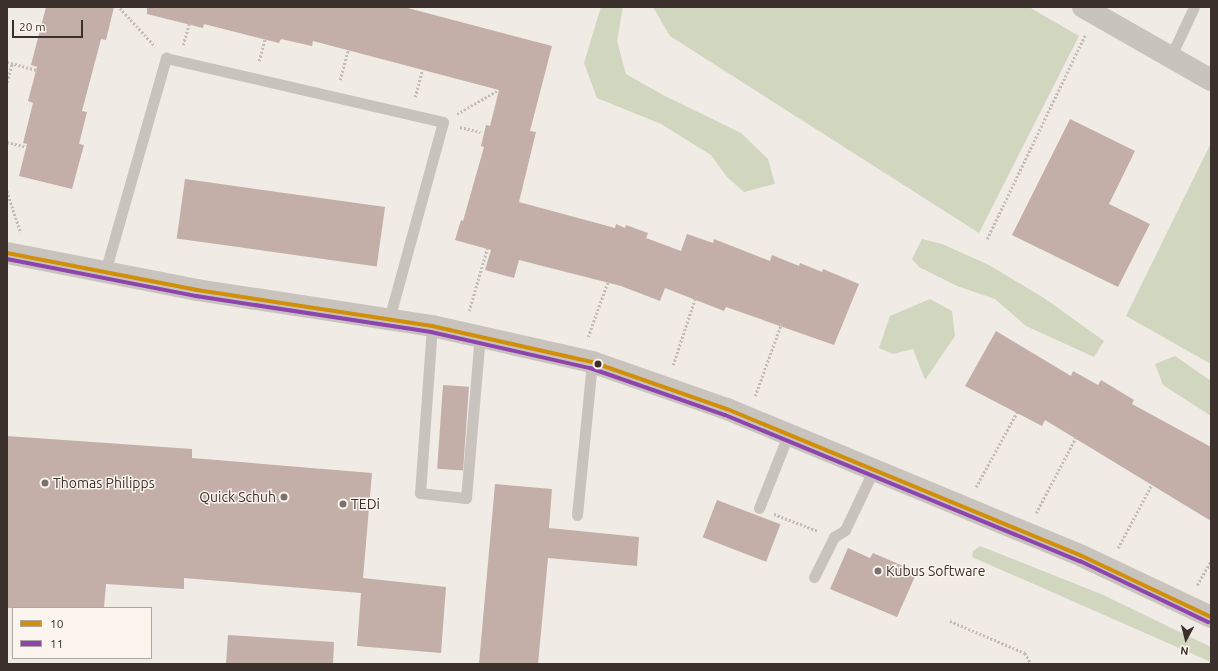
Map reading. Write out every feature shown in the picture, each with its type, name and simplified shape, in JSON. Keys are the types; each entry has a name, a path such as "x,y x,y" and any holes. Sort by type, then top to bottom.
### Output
{"street":[{"path":"1089,11 1211,80"},
{"path":"10,254 197,290 432,326 586,360 747,417 1107,568 1187,604 1211,617"}],"lane":[{"path":"1170,58 1194,7"},
{"path":"104,272 166,58 443,122 389,319"},
{"path":"432,326 420,493 466,498 471,334"},
{"path":"577,515 586,360"},
{"path":"759,508 788,435"},
{"path":"814,576 834,537 845,530 873,471"}],"path":[{"path":"120,8 166,58"},
{"path":"987,239 1089,11"},
{"path":"179,61 190,20"},
{"path":"255,79 266,35"},
{"path":"336,98 348,50"},
{"path":"7,62 37,70"},
{"path":"7,82 12,63"},
{"path":"410,115 422,71"},
{"path":"443,122 498,90"},
{"path":"443,122 480,132"},
{"path":"7,142 27,147"},
{"path":"7,190 22,230 10,254"},
{"path":"471,334 487,249"},
{"path":"586,360 608,281"},
{"path":"665,387 696,296"},
{"path":"747,417 782,322"},
{"path":"965,508 1017,412"},
{"path":"1025,533 1076,437"},
{"path":"1107,568 1152,484"},
{"path":"759,508 834,537"},
{"path":"1187,604 1211,561"},
{"path":"950,621 1025,653 1031,664"}],"green space":[{"path":"601,7 623,7 617,41 626,74 663,95 741,133 768,159 775,184 744,192 727,177 711,155 661,124 597,98 584,63"},
{"path":"653,7 1029,7 1079,36 979,233 670,36"},
{"path":"1211,143 1211,364 1126,316"},
{"path":"922,239 942,244 989,265 1044,298 1104,341 1094,357 1026,326 995,299 957,286 919,267 912,259"},
{"path":"930,299 952,311 955,336 925,380 913,349 893,354 879,348 890,316"},
{"path":"1175,356 1211,381 1211,416 1163,385 1155,364"},
{"path":"980,546 1101,594 1211,647 1211,662 972,557 973,551"}],"building":[{"path":"46,7 114,7 106,40 101,39 82,111 87,112 79,144 84,145 72,189 19,176 27,144 23,143 33,103 28,101 37,67 31,65"},
{"path":"147,7 404,7 552,46 530,131 536,132 519,202 615,228 616,224 625,228 626,225 648,233 646,238 681,251 687,234 713,243 714,239 770,261 772,255 799,266 800,263 822,272 823,269 859,284 834,345 726,307 724,311 665,288 660,301 621,286 519,260 514,278 485,270 491,250 455,240 461,220 463,221 484,147 481,146 486,125 490,126 499,90 313,41 312,46 281,39 279,43 204,24 203,28 147,14"},
{"path":"1070,119 1135,151 1109,204 1150,224 1118,287 1012,235"},
{"path":"185,179 385,207 377,267 177,238"},
{"path":"996,331 1071,376 1073,371 1098,385 1101,380 1134,400 1132,404 1211,447 1211,521 1045,420 1042,426 965,386"},
{"path":"443,385 469,387 463,471 437,469"},
{"path":"7,436 192,449 192,458 372,473 363,578 446,587 441,653 357,646 361,593 184,578 184,589 106,584 104,607 7,608"},
{"path":"495,484 552,489 549,528 639,537 637,566 548,558 538,664 479,664"},
{"path":"717,500 780,524 766,562 703,537"},
{"path":"848,548 870,558 873,553 917,572 897,617 830,589"},
{"path":"228,635 334,642 333,664 226,664"}],"transit line":[{"name":"10","path":"7,253 197,290 432,326 592,362 727,409 1082,556 1211,617"},
{"name":"11","path":"7,259 196,296 431,332 590,368 725,415 1080,561 1208,622"}],"place":[{"name":"Thomas Philipps","path":"45,483"},
{"name":"Quick Schuh","path":"284,497"},
{"name":"TEDi","path":"343,504"},
{"name":"Kubus Software","path":"878,571"}]}
